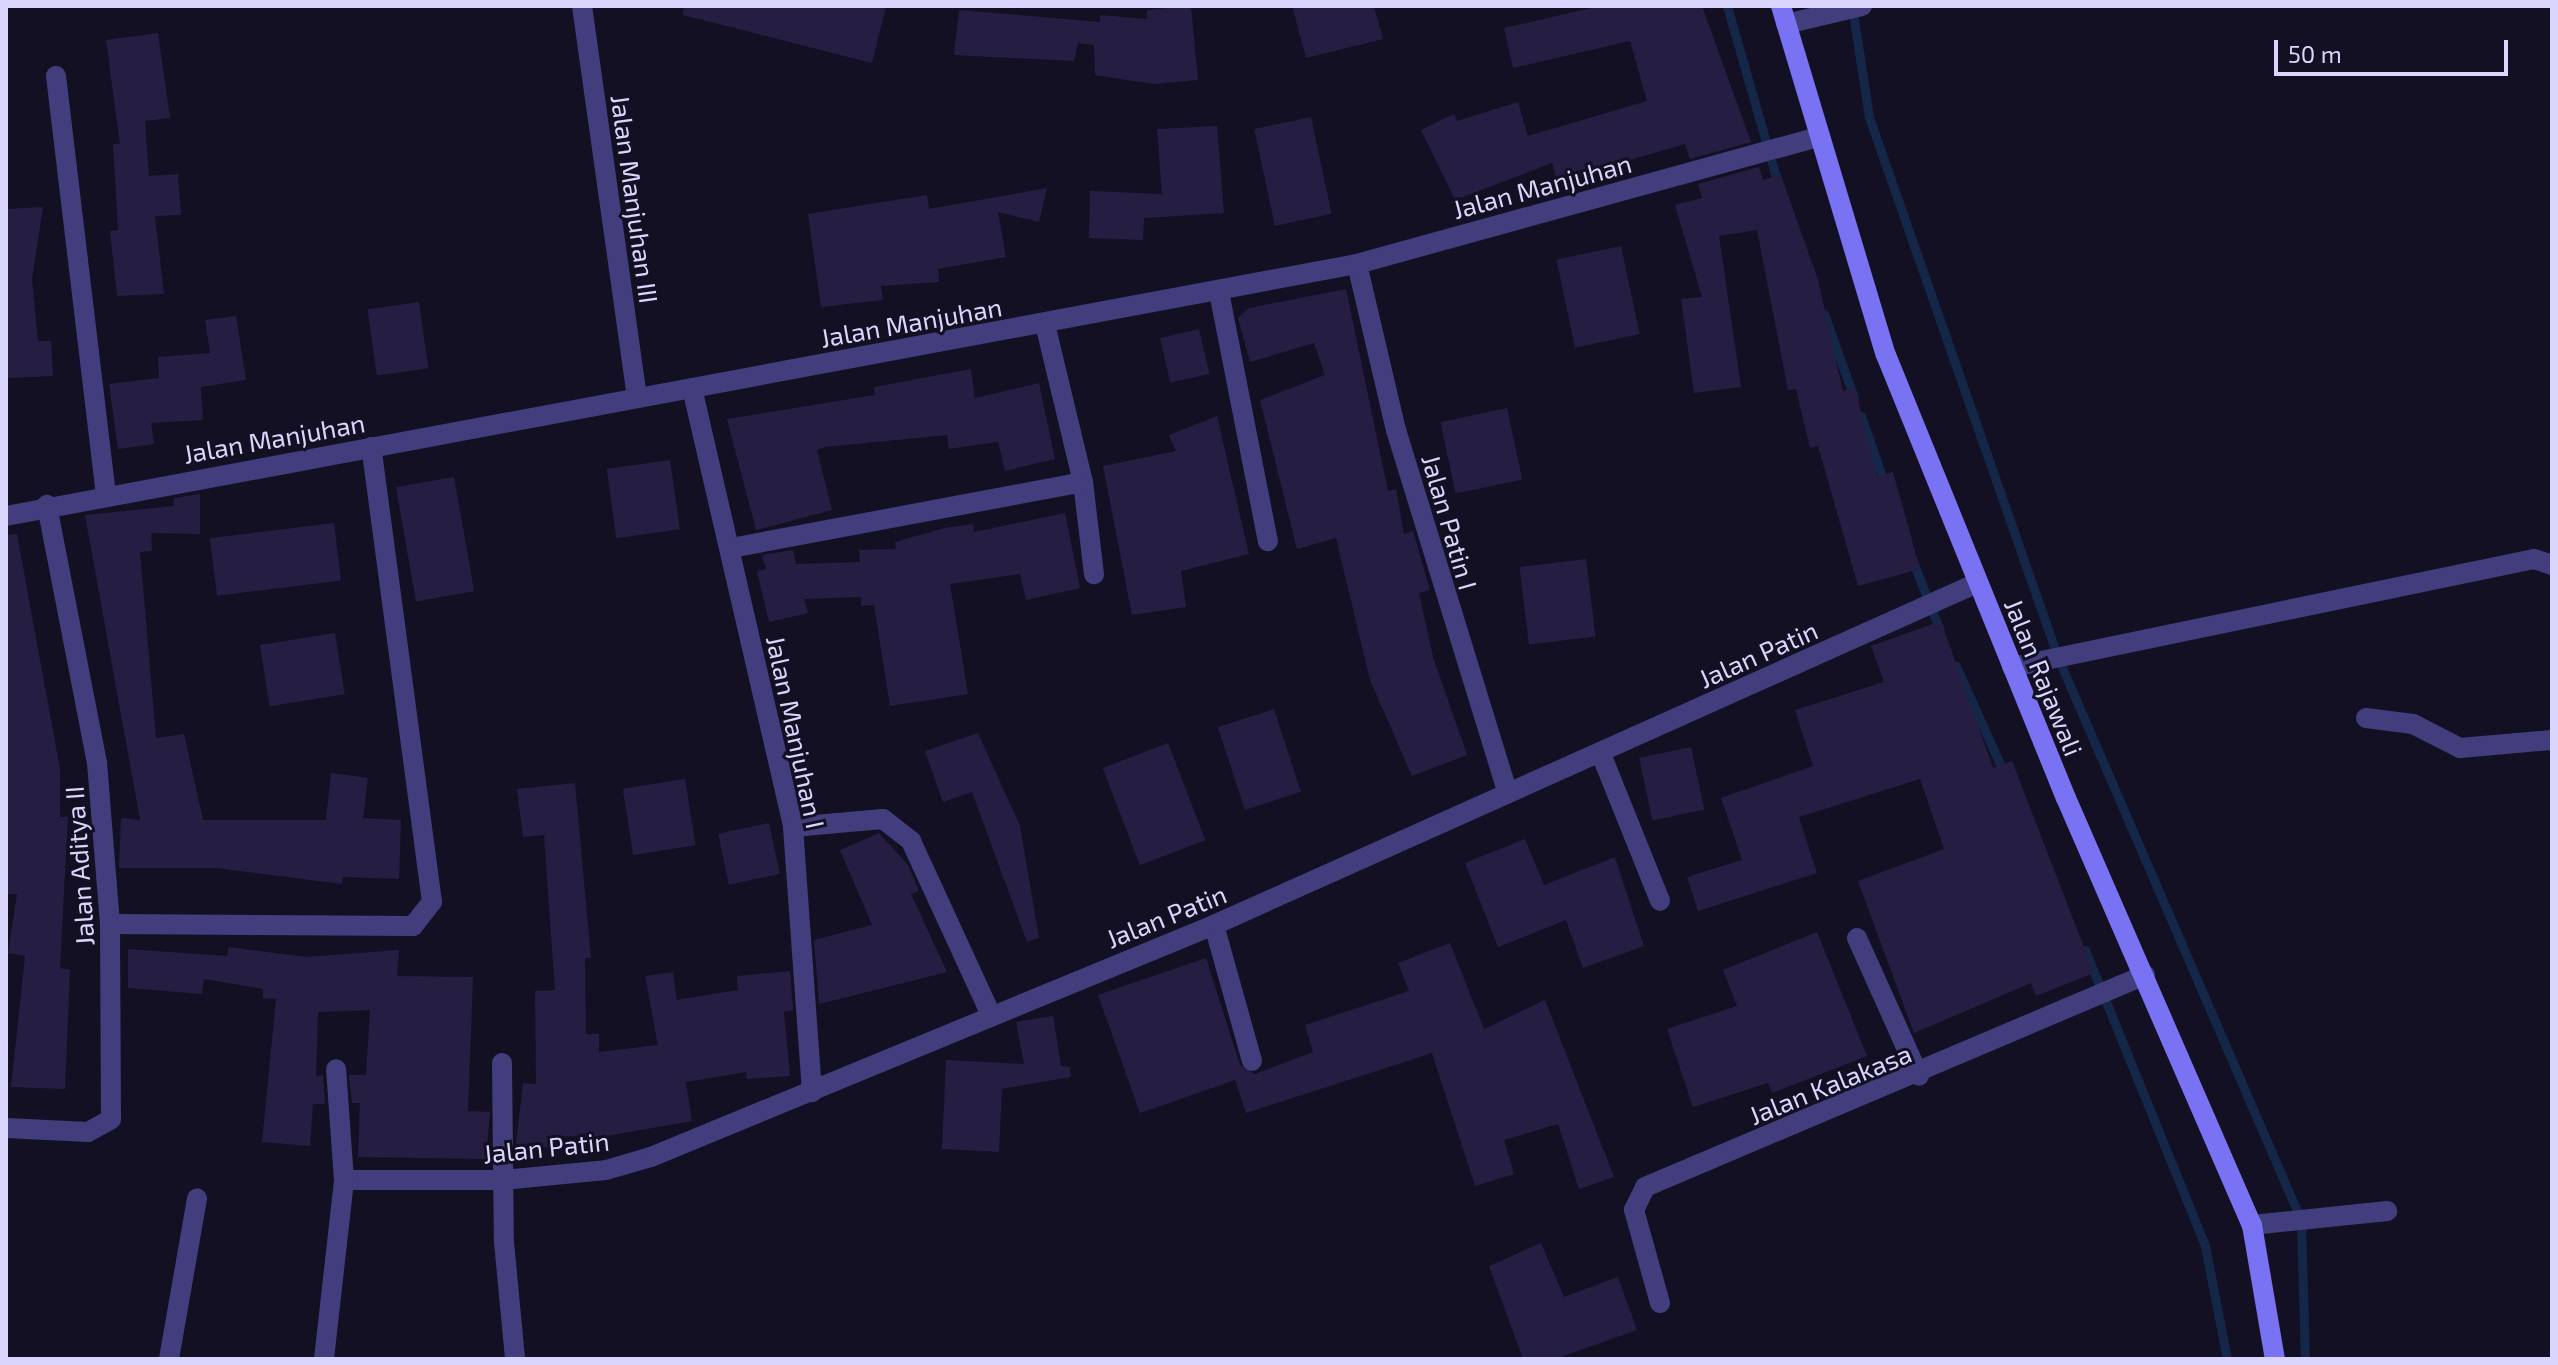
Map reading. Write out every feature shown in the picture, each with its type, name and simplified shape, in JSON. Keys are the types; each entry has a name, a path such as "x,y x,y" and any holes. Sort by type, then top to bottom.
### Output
{"main road":[{"name":"Jalan Rajawali","path":"1783,15 1816,138 1886,355 2012,667 2252,1225 2275,1359"}],"street":[{"name":"Jalan Manjuhan III","path":"582,6 637,398"},
{"path":"1783,15 1862,6"},
{"path":"56,76 106,494"},
{"name":"Jalan Manjuhan","path":"6,516 47,505 1219,292 1357,264 1816,138"},
{"name":"Jalan Patin I","path":"1357,264 1400,445 1507,791"},
{"path":"1219,292 1268,541"},
{"path":"1045,324 1083,482 1094,574"},
{"name":"Jalan Manjuhan I","path":"692,388 793,827 812,1092"},
{"path":"110,924 413,926 432,902 371,447"},
{"path":"731,548 1083,482"},
{"name":"Jalan Aditya II","path":"6,1128 88,1132 111,1119 110,924 97,763 47,505"},
{"path":"2012,667 2534,559 2552,565"},
{"name":"Jalan Patin","path":"344,1180 503,1180 606,1170 812,1092 991,1015 1214,925 1507,791 1601,754 1977,583"},
{"path":"2366,718 2413,724 2460,748 2552,740"},
{"path":"1601,754 1660,901"},
{"path":"793,827 883,819 911,841 991,1015"},
{"path":"1214,925 1252,1061"},
{"path":"1857,938 1919,1076"},
{"name":"Jalan Kalakasa","path":"1660,1303 1634,1210 1645,1187 1919,1076 2145,975"},
{"path":"502,1063 503,1180 515,1359"},
{"path":"324,1359 344,1180 336,1069"},
{"path":"169,1359 197,1198"},
{"path":"2252,1225 2387,1211"}],"building":[{"path":"684,6 886,6 872,63 683,15"},
{"path":"1191,6 1198,80 1153,84 1095,75 1094,45 1078,43 1074,61 954,55 959,10 1100,22 1100,15 1147,19 1147,10"},
{"path":"1292,6 1374,6 1383,39 1306,58"},
{"path":"1600,6 1702,6 1751,142 1690,159 1685,144 1557,181 1552,163 1455,200 1421,130 1454,114 1457,121 1518,102 1528,136 1647,101 1630,41 1513,68 1504,28"},
{"path":"158,33 170,118 145,121 149,176 178,174 181,215 155,216 164,294 117,296 110,231 118,230 113,144 120,144 106,40"},
{"path":"1311,117 1332,214 1275,226 1254,129"},
{"path":"1217,126 1224,213 1144,218 1143,240 1089,238 1090,191 1162,194 1157,129"},
{"path":"1759,167 1763,180 1781,175 1818,280 1843,391 1855,388 1877,477 1893,472 1920,569 1858,586 1818,446 1810,448 1796,389 1788,390 1757,230 1719,236 1741,387 1694,393 1681,299 1702,297 1675,205 1702,198 1698,184"},
{"path":"1047,188 1039,222 998,212 1006,257 938,269 939,282 881,286 883,300 821,307 808,214 927,195 929,209"},
{"path":"43,207 32,279 38,341 51,341 53,376 6,378 6,209"},
{"path":"1621,246 1640,334 1575,348 1556,260"},
{"path":"1346,289 1388,491 1396,489 1404,534 1413,531 1430,590 1419,593 1433,657 1467,755 1412,776 1370,680 1336,538 1297,549 1260,400 1325,375 1314,343 1250,362 1238,318 1249,308"},
{"path":"419,302 428,368 377,376 368,309"},
{"path":"236,316 246,380 201,387 203,420 151,423 154,444 118,449 109,384 159,378 158,357 210,353 205,320"},
{"path":"1199,329 1209,374 1170,383 1160,338"},
{"path":"971,369 975,398 1039,383 1055,459 1005,471 998,442 949,449 947,435 825,447 817,450 832,510 756,530 727,419 875,395 874,387"},
{"path":"1507,408 1522,479 1456,494 1440,422"},
{"path":"1217,416 1249,554 1181,571 1186,607 1132,615 1103,466 1176,451 1169,435"},
{"path":"670,460 680,529 616,538 607,469"},
{"path":"454,477 474,591 416,601 396,487"},
{"path":"200,494 200,534 151,533 152,551 140,552 156,738 184,734 203,820 326,820 331,773 368,778 363,818 401,820 399,879 343,877 342,884 216,868 119,868 121,818 140,820 85,515 174,506 174,498"},
{"path":"1065,513 1080,588 1026,600 1020,574 950,584 968,694 890,706 874,605 861,606 861,597 804,599 808,613 769,622 757,571 766,569 762,555 793,550 796,564 860,562 859,550 896,549 895,542 944,528 973,524 974,532"},
{"path":"334,523 341,581 217,596 210,538"},
{"path":"17,534 60,769 60,817 68,817 60,968 70,970 65,1089 11,1087 25,956 8,953 17,894 6,894 6,535"},
{"path":"1586,559 1596,636 1529,645 1519,567"},
{"path":"1941,621 1993,768 2012,761 2094,973 2036,996 2031,983 1914,1033 1858,881 1944,849 1920,779 1799,817 1817,873 1698,911 1687,877 1742,860 1721,798 1813,766 1795,710 1884,682 1871,646"},
{"path":"335,633 345,694 270,706 260,645"},
{"path":"1274,709 1301,792 1245,810 1218,727"},
{"path":"978,733 1020,826 1039,938 1027,942 972,792 943,802 925,751"},
{"path":"1168,743 1205,840 1140,865 1103,768"},
{"path":"1691,747 1704,810 1652,821 1639,758"},
{"path":"685,779 695,845 633,855 623,789"},
{"path":"575,783 591,958 585,958 586,1034 599,1034 599,1052 658,1045 645,976 673,972 677,1000 738,990 737,976 790,971 793,1010 784,1012 790,1076 747,1079 746,1072 686,1082 692,1121 601,1137 555,1136 554,1148 516,1144 523,1083 536,1084 535,991 555,990 544,835 523,837 517,789"},
{"path":"769,823 780,874 729,885 718,834"},
{"path":"879,833 908,865 919,891 911,894 947,972 819,1004 814,940 872,925 840,850"},
{"path":"1525,839 1544,885 1615,857 1644,946 1583,968 1566,920 1498,947 1465,863"},
{"path":"1817,932 1867,1056 1772,1093 1768,1083 1693,1107 1667,1029 1737,1006 1723,970"},
{"path":"1450,943 1484,1029 1545,1000 1614,1177 1579,1189 1558,1124 1504,1140 1514,1174 1475,1186 1432,1053 1246,1113 1235,1080 1140,1113 1098,995 1206,958 1240,1065 1255,1074 1313,1052 1305,1025 1409,991 1398,963"},
{"path":"229,947 306,957 399,950 397,976 473,977 468,1111 490,1112 486,1159 358,1157 360,1103 352,1103 349,1075 366,1075 370,1010 318,1012 316,1076 323,1075 325,1104 313,1104 310,1146 262,1142 276,999 263,998 263,989 204,979 202,994 128,988 128,949 227,956"},
{"path":"1053,1016 1061,1066 1070,1067 1071,1077 1002,1089 999,1152 942,1149 946,1060 1024,1064 1016,1022"},
{"path":"1541,1243 1564,1297 1618,1277 1637,1330 1555,1359 1523,1359 1489,1266"}],"waterway":[{"path":"1727,6 1779,187"},
{"path":"1852,6 1869,117 2058,658 2301,1220 2305,1359"},
{"path":"1824,314 1854,398"},
{"path":"1861,416 1885,485"},
{"path":"1912,559 1940,631"},
{"path":"1956,666 2006,777"},
{"path":"2085,950 2205,1246 2227,1359"}]}
